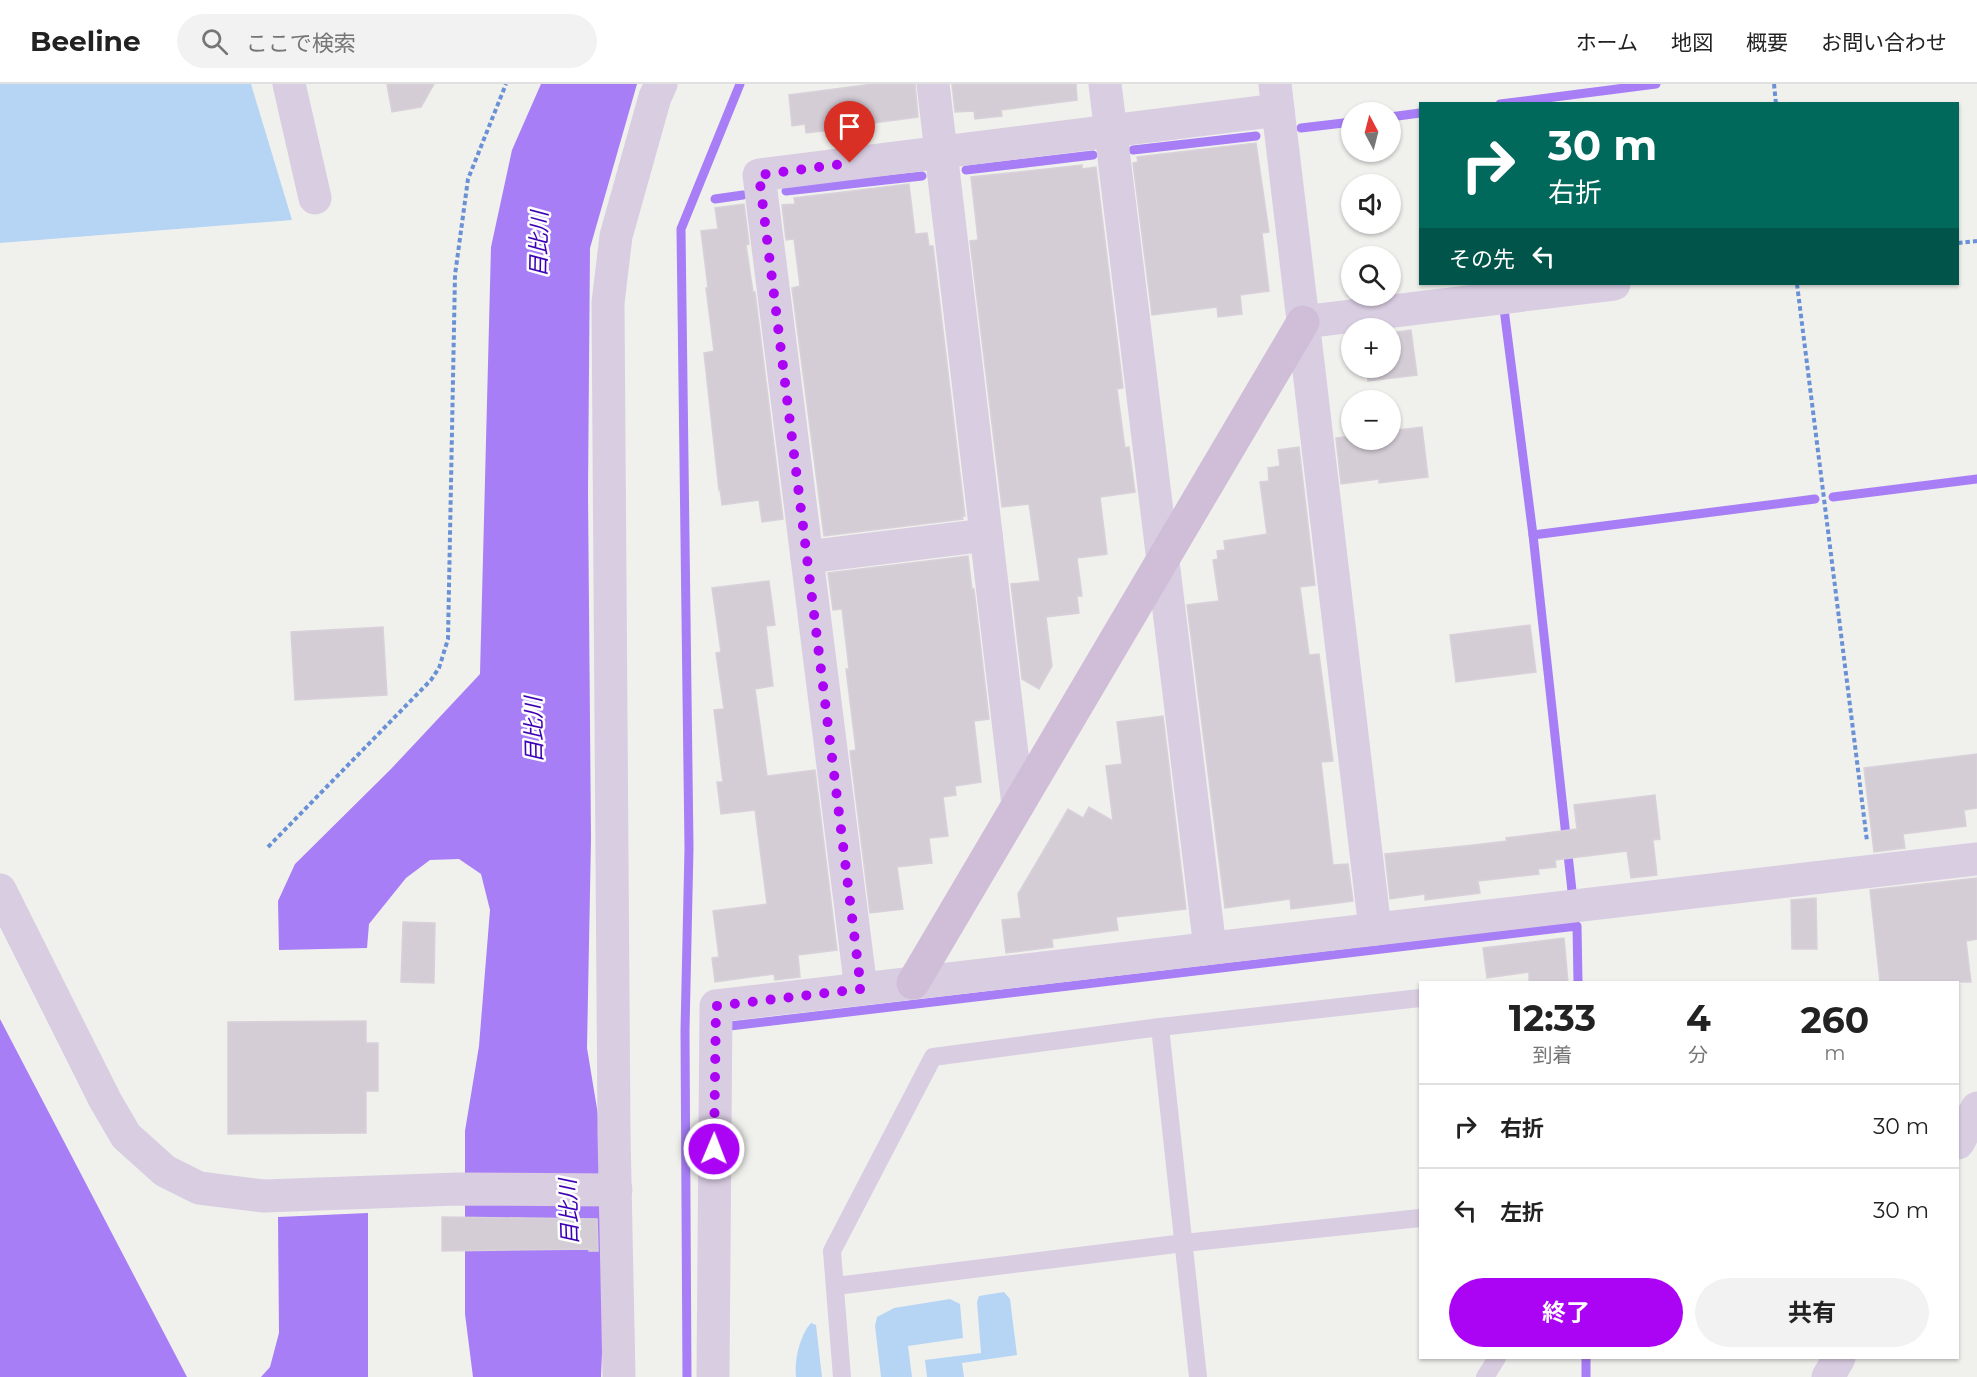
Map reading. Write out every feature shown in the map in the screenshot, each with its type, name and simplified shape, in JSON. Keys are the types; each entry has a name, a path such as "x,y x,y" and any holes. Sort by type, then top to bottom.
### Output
{"street":[{"path":"289,84 315,198"},
{"path":"619,1377 614,1133 608,303 615,236 661,84"},
{"path":"933,84 1018,805"},
{"path":"1104,84 1210,948"},
{"path":"861,989 759,175 1110,131 1276,97 1375,929"},
{"path":"1302,322 1606,285"},
{"path":"913,983 1302,322"},
{"path":"807,558 986,536"},
{"path":"713,1377 716,1006 1977,859"},
{"path":"0,890 105,1100 126,1136 165,1171 199,1188 264,1196 458,1189 616,1190"},
{"path":"1959,1141 1977,1108"},
{"path":"1828,1377 1838,1359"}],"lane":[{"path":"842,1377 832,1251 933,1057 1160,1026 1419,998"},
{"path":"1160,1026 1198,1377"},
{"path":"836,1286 1184,1243 1419,1218"},
{"path":"1485,1377 1496,1359"}],"path":[{"path":"268,846 431,680 439,668 448,639 455,275 468,179 506,84"},
{"path":"1774,84 1776,102"},
{"path":"1959,243 1977,241"},
{"path":"1797,285 1871,871"}],"shaded area":[{"path":"0,84 251,84 292,220 0,243"},
{"path":"1004,1292 1010,1299 1017,1355 962,1363 964,1377 927,1377 925,1360 981,1353 977,1302 979,1296"},
{"path":"950,1299 960,1304 963,1338 908,1346 912,1377 881,1377 875,1326 877,1317 894,1308"},
{"path":"811,1323 816,1325 822,1377 796,1377 799,1348"}],"water":[{"name":"目比川","path":"541,84 637,84 590,248 588,492 591,839 587,1048 602,1139 601,1377 473,1377 465,1314 465,1131 479,1046 490,910 481,874 459,859 430,860 406,878 369,924 367,948 279,950 278,901 295,864 391,769 480,674 491,247 512,150"},
{"path":"0,1019 187,1377 0,1377"},
{"path":"368,1213 368,1377 261,1377 270,1367 279,1333 278,1217"}],"building":[{"path":"387,84 434,84 421,107 392,112"},
{"path":"873,84 915,84 918,117 857,125 859,143 835,146 832,130 806,133 805,124 792,126 789,95"},
{"path":"952,84 1076,84 1077,100 1001,110 1002,116 975,119 974,111 955,112"},
{"path":"1256,143 1269,232 1262,233 1269,291 1240,295 1242,314 1218,317 1217,307 1152,315 1133,163 1138,162 1137,157"},
{"path":"1082,165 1082,169 1096,167 1123,388 1117,389 1125,448 1129,447 1135,492 1100,497 1107,554 1077,558 1082,596 1077,596 1079,613 1046,617 1052,666 1039,689 1022,679 1011,584 1040,581 1029,504 1002,507 970,241 978,240 971,177"},
{"path":"909,184 915,234 927,233 929,246 933,246 965,516 962,516 963,519 824,536 792,288 800,286 794,239 786,240 782,205 795,204 794,198"},
{"path":"744,204 749,244 746,245 753,292 755,292 783,519 762,522 759,500 722,505 704,353 714,351 701,231 718,229 715,208"},
{"path":"1411,330 1417,375 1401,377 1401,331"},
{"path":"1368,378 1392,378 1368,381"},
{"path":"1422,427 1428,477 1379,483 1379,479 1341,484 1336,438 1341,437 1341,450 1401,450 1401,430"},
{"path":"1299,447 1315,585 1300,587 1309,655 1319,654 1333,761 1321,762 1333,865 1348,864 1353,901 1291,909 1290,899 1225,908 1187,605 1219,601 1213,560 1218,559 1217,551 1225,550 1224,541 1267,534 1260,482 1269,481 1268,468 1280,466 1278,450"},
{"path":"968,556 989,719 974,721 981,782 955,786 956,795 943,797 948,836 929,838 932,863 897,867 903,909 870,913 850,751 856,750 846,669 849,669 842,609 833,610 828,573"},
{"path":"769,581 775,625 766,626 773,686 755,689 767,776 815,770 837,950 798,955 800,977 775,980 774,974 715,982 712,958 719,957 713,911 767,904 755,810 721,814 717,782 723,782 714,710 724,709 716,653 721,652 712,588"},
{"path":"1530,625 1536,672 1456,682 1450,635"},
{"path":"383,627 387,695 295,700 291,632"},
{"path":"1163,716 1186,909 1116,917 1118,930 1052,939 1053,947 1006,953 1002,920 1021,918 1018,894 1068,809 1083,818 1089,807 1113,821 1106,766 1122,764 1117,722"},
{"path":"1977,754 1977,808 1964,810 1966,826 1903,834 1905,848 1874,852 1864,768"},
{"path":"1655,795 1660,839 1653,840 1657,875 1631,878 1627,851 1555,860 1556,867 1538,869 1539,874 1478,881 1480,893 1425,900 1425,894 1390,899 1385,854 1507,841 1506,838 1577,829 1574,805"},
{"path":"1977,878 1977,939 1966,941 1971,982 1880,981 1870,890"},
{"path":"1816,898 1817,949 1792,949 1791,900"},
{"path":"403,922 435,923 434,983 401,982"},
{"path":"1564,938 1568,981 1529,981 1529,972 1487,978 1483,948"},
{"path":"366,1021 366,1043 378,1043 378,1091 366,1091 366,1133 228,1134 228,1022"},
{"path":"442,1217 597,1219 598,1251 589,1251 589,1249 442,1251"}],"waterway":[{"path":"687,1377 685,1031 689,848 681,229 740,84"},
{"path":"1516,102 1656,84"},
{"path":"1401,116 1419,113"},
{"path":"1301,128 1341,123"},
{"path":"1133,150 1256,136"},
{"path":"966,170 1093,155"},
{"path":"786,191 922,176"},
{"path":"715,199 743,195"},
{"path":"1504,309 1533,535"},
{"path":"1833,497 1977,479"},
{"path":"1572,891 1533,535 1815,499"},
{"path":"730,1026 1577,926 1578,981"},
{"path":"1586,1359 1586,1377"}],"route":[{"path":"714,1149 716,1006 861,989 759,175 850,163"}]}
